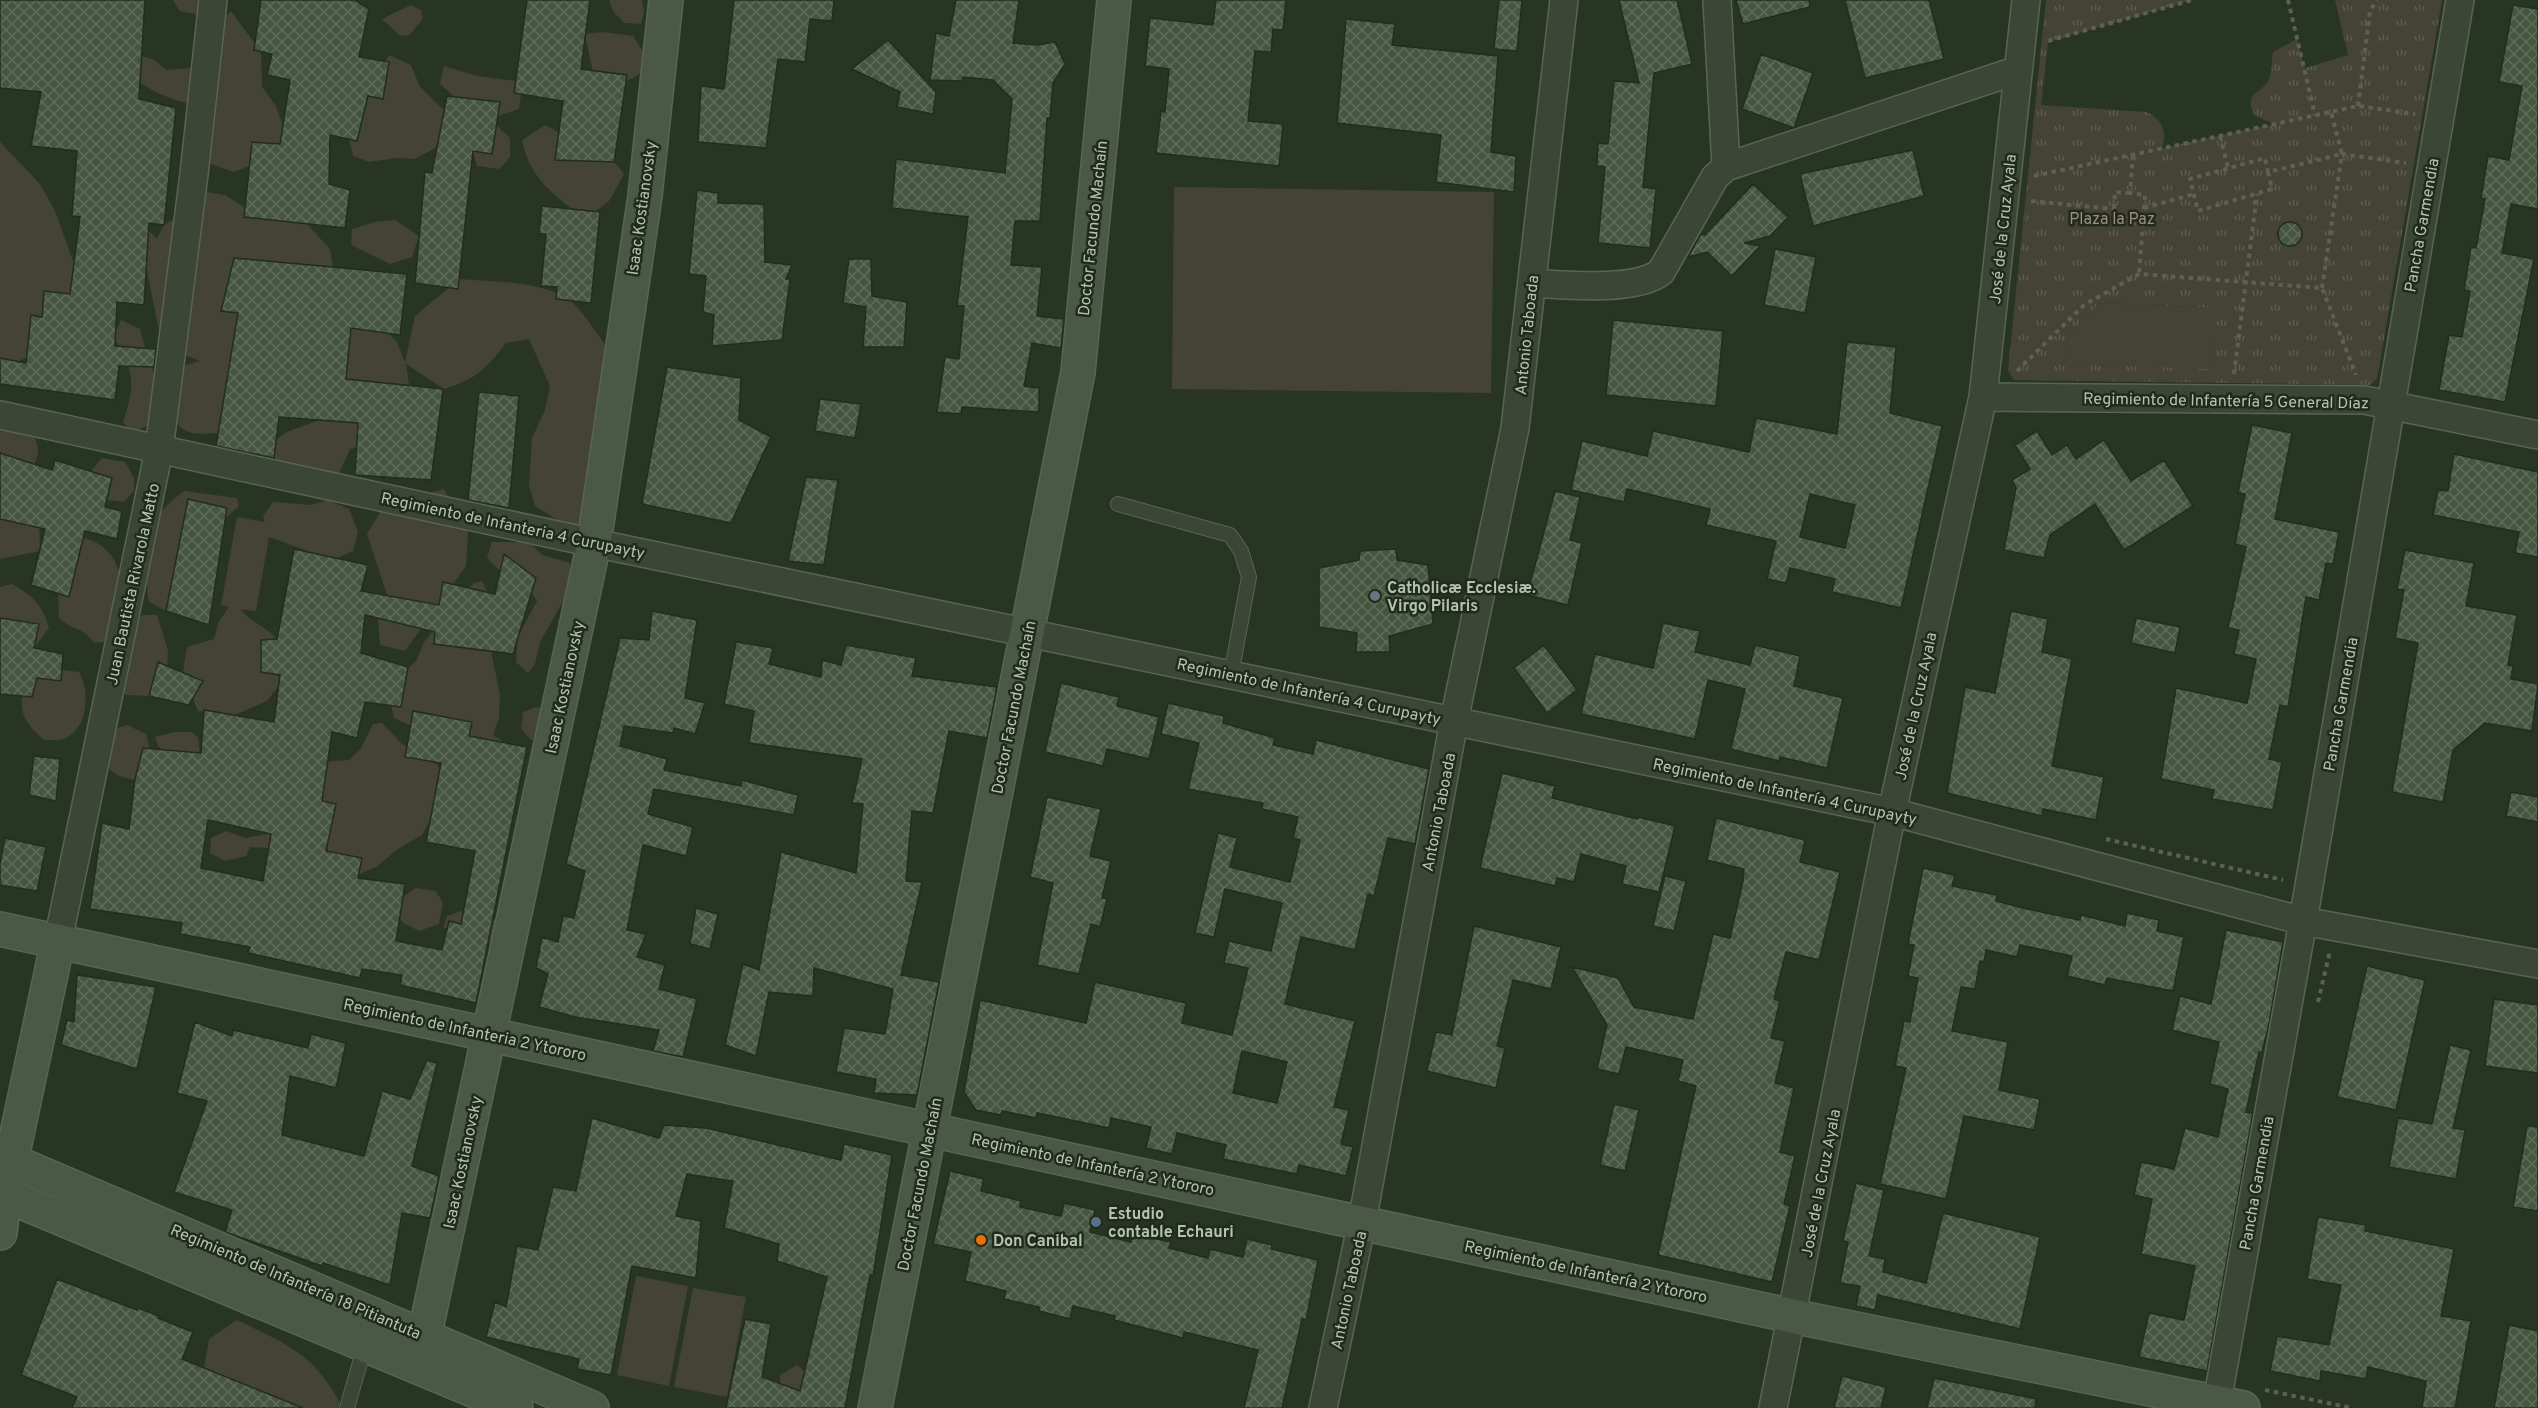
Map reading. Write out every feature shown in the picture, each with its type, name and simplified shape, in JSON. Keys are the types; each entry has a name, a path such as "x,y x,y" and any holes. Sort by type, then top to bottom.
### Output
{"main road":[{"name":"Isaac Kostianovsky","path":"418,1366 594,543 645,196 666,0"},
{"name":"Doctor Facundo Machaín","path":"875,1408 1078,372 1114,0"},
{"name":"Regimiento de Infanteria 2 Ytororo","path":"0,929 930,1129"},
{"name":"Juan Bautista Rivarola Matto","path":"0,1233 6,1158 58,941"},
{"name":"Regimiento de Infantería 2 Ytororo","path":"930,1129 1792,1316 2234,1402"},
{"name":"Regimiento de Infantería 18 Pitiantuta","path":"6,1158 426,1335 592,1408"},
{"name":"Regimiento de Infantería 18 Pitiantuta","path":"2,1194 516,1408"}],"street":[{"name":"Juan Bautista Rivarola Matto","path":"58,941 159,450 194,174 213,0"},
{"name":"Antonio Taboada","path":"1323,1408 1362,1222 1454,721 1515,428 1564,0"},
{"path":"1716,0 1726,167"},
{"name":"José de la Cruz Ayala","path":"1773,1408 1892,812 1983,397 2026,0"},
{"name":"Pancha Garmendia","path":"2234,1402 2304,921 2460,0"},
{"path":"1532,283 1632,283 1654,278 1661,272 1715,177 1726,167 2018,70"},
{"name":"Regimiento de Infantería 5 General Díaz","path":"1983,397 2364,400 2538,435"},
{"name":"Regimiento de Infanteria 4 Curupayty","path":"0,415 594,543 1028,633"},
{"name":"Regimiento de Infantería 4 Curupayty","path":"1028,633 1892,812 2304,921 2538,964"}],"lane":[{"path":"1118,504 1230,535 1241,551 1249,577 1231,675"},
{"path":"347,1408 365,1345"}],"path":[{"path":"2048,41 2192,0"},
{"path":"2288,0 2316,116"},
{"path":"2358,106 2370,12 2376,0"},
{"path":"2034,176 2358,106 2416,114"},
{"path":"2331,112 2342,154 2322,288 2357,380"},
{"path":"2220,136 2228,168"},
{"path":"2130,193 2133,154"},
{"path":"2268,172 2342,154 2408,164"},
{"path":"2265,158 2268,172 2272,189 2198,211 2190,179 2265,158"},
{"path":"2139,274 2143,224 2145,195 2115,192 2113,222 2143,224"},
{"path":"2144,208 2194,194"},
{"path":"2233,378 2257,194"},
{"path":"2031,201 2114,209"},
{"path":"2017,371 2084,305 2139,274 2322,288"},
{"path":"2234,1402 2352,1408"}],"green space":[{"path":"173,0 226,0 204,16 180,11"},
{"path":"609,0 642,0 644,12 641,24 624,23 613,11"},
{"name":"Plaza la Paz","path":"2046,0 2192,0 2048,42 2041,105 2147,112 2157,119 2162,127 2164,137 2162,148 2274,124 2255,116 2251,103 2251,98 2270,78 2273,52 2297,39 2305,68 2348,55 2335,0 2442,0 2377,379 2370,385 2014,380 2008,370","holes":["2284,222 2298,225 2303,238 2294,247 2281,244 2276,233","2100,303 2213,308 2212,369 2066,364 2067,336"]},
{"path":"411,5 421,10 423,18 410,35 400,36 382,19"},
{"path":"231,11 261,52 262,87 276,106 283,126 280,144 257,163 234,172 211,164 203,152 193,104 160,94 130,75 133,53 154,60 167,70 189,68 205,73 222,22"},
{"path":"603,32 633,36 645,55 643,72 625,81 613,83 594,77 585,34"},
{"path":"389,55 411,65 420,87 444,110 437,147 415,159 397,158 369,162 353,156 346,128"},
{"path":"444,66 477,76 516,81 521,94 519,109 498,116 456,98 440,84"},
{"path":"496,125 510,138 510,157 500,169 477,166 473,152 476,137"},
{"path":"545,125 614,162 624,174 609,201 585,220 554,195 531,166 522,140"},
{"path":"0,142 40,184 55,211 81,283 62,342 0,369"},
{"path":"1174,187 1494,192 1491,393 1172,389"},
{"path":"200,191 225,195 263,219 307,224 330,249 333,267 278,346 229,367 218,433 197,433 184,429 174,419 163,401 152,424 132,432 123,422 130,396 131,378 114,336 121,320 140,329 157,387 186,365 200,361 162,346 145,260 145,227 157,239 164,225 179,216"},
{"path":"395,220 419,236 412,257 390,264 351,245 352,229 375,222"},
{"path":"459,279 522,284 554,292 578,308 614,357 594,543 535,506 529,485 532,438 545,410 550,386 529,339 506,343 480,372 444,389 406,364 412,406 382,441 350,449 335,482 256,471 268,445 287,432 319,420 331,397 299,321 375,320 397,342 405,362 415,316"},
{"path":"2100,303 2214,308 2212,370 2066,364 2067,336"},
{"path":"0,403 24,422 37,442 38,453 30,478 0,476"},
{"path":"102,458 125,462 134,478 134,491 124,502 107,500 91,471"},
{"path":"444,489 468,532 466,566 405,651 380,645 378,618 387,595 367,534 385,504"},
{"path":"184,491 237,498 239,506 225,519 181,605 166,611 149,602 148,549 157,517"},
{"path":"327,500 349,509 358,532 353,551 333,560 269,537 256,611 240,609 277,639 279,685 267,701 235,715 198,711 183,672 187,647 214,639 219,621 229,607 221,605 237,517 265,522 263,516 273,502 311,505"},
{"path":"0,504 39,512 40,551 0,559"},
{"path":"72,537 85,538 97,543 114,559 119,570 121,595 104,642 94,643 85,633 59,618 58,594"},
{"path":"492,542 529,542 542,555 570,563 571,587 540,642 535,664 528,673 516,662 518,636 537,601 520,582 498,569 487,557"},
{"path":"482,581 493,604 486,626 500,695 499,718 493,735 515,749 412,726 394,718 390,700 397,679 416,661 424,642 464,592 474,583"},
{"path":"12,584 36,601 47,620 49,628 34,648 0,641 0,587"},
{"path":"143,615 157,615 168,650 167,671 149,696 126,695 117,683 133,622"},
{"path":"61,670 79,672 85,689 85,709 78,727 72,734 61,740 44,740 25,718 22,710 23,695 31,675"},
{"path":"536,707 553,712 548,740 531,740 521,729 523,712"},
{"path":"382,723 401,743 438,765 443,787 435,811 422,835 398,849 376,867 357,875 328,858 327,835 242,768 349,760 361,748 373,724"},
{"path":"127,725 146,734 153,761 135,780 111,770 106,759 104,733"},
{"path":"175,732 191,732 198,737 200,755 171,758 158,746 155,737"},
{"path":"226,831 246,838 272,833 285,849 250,847 246,856 225,861 210,853 211,838"},
{"path":"415,888 436,891 443,903 439,924 419,931 403,923 397,913 403,897"},
{"path":"461,911 484,914 496,920 497,928 493,941 485,944 443,927 447,916"},
{"path":"636,1276 688,1286 669,1386 617,1375"},
{"path":"693,1288 746,1297 727,1397 674,1387"},
{"path":"237,1320 284,1344 308,1361 330,1386 340,1403 338,1408 284,1408 213,1386 204,1368 209,1339"},
{"path":"797,1365 821,1386 780,1398 780,1375"}],"building":[{"path":"0,0 145,0 139,99 176,108 164,225 149,223 144,305 117,302 115,346 156,349 154,367 119,366 115,400 0,384 0,358 26,363 31,315 42,317 44,291 70,294 80,217 72,216 77,151 31,146 41,92 0,88"},
{"path":"261,0 355,0 369,9 359,57 389,62 383,99 368,96 357,141 330,135 329,184 350,190 345,228 244,217 252,142 280,144 290,80 267,75 272,54 254,50"},
{"path":"527,0 590,0 581,69 627,75 614,162 555,160 563,101 514,93"},
{"path":"734,0 834,0 832,21 810,19 805,62 778,59 766,148 698,142 701,86 724,89"},
{"path":"956,0 1019,0 1013,43 1038,45 1055,42 1065,64 1053,83 1050,118 1047,118 1040,221 1015,221 1011,265 1042,267 1037,316 1064,319 1061,348 1032,343 1024,386 1039,388 1039,412 962,407 961,414 937,412 945,357 959,359 964,306 957,306 968,217 892,208 896,159 1005,173 1012,99 993,80 963,77 962,81 930,80 936,33 949,36"},
{"path":"1216,0 1286,0 1283,30 1273,29 1271,52 1255,51 1248,121 1283,124 1279,166 1156,153 1161,111 1165,112 1169,69 1145,66 1150,18 1213,25"},
{"path":"1499,0 1522,0 1517,51 1494,49"},
{"path":"1619,0 1677,0 1692,64 1654,73 1643,187 1656,189 1650,248 1598,243 1605,167 1597,166 1598,143 1608,144 1614,81 1639,83"},
{"path":"1736,0 1809,0 1810,7 1743,24"},
{"path":"1845,0 1929,0 1944,59 1865,78"},
{"path":"2513,5 2538,9 2538,209 2511,204 2502,253 2534,259 2505,402 2439,390 2449,335 2462,337 2470,291 2464,290 2471,247 2476,248 2485,199 2481,198 2488,156 2509,160 2522,86 2499,82"},
{"path":"1346,19 1395,24 1392,45 1498,56 1491,152 1516,156 1514,192 1436,182 1441,135 1337,123"},
{"path":"888,40 936,92 933,114 897,107 900,92 852,69"},
{"path":"1761,54 1813,73 1794,128 1742,109"},
{"path":"447,96 500,102 492,154 473,151 458,289 415,283 425,172 432,173"},
{"path":"1913,150 1924,196 1813,226 1800,174"},
{"path":"1753,184 1788,217 1770,236 1744,243 1760,246 1732,276 1707,252 1688,257 1701,234 1705,235"},
{"path":"697,190 718,193 718,203 764,204 765,262 792,265 786,279 790,279 782,340 712,346 714,315 703,312 706,276 689,274"},
{"path":"542,206 600,212 591,303 556,299 557,287 541,286 546,234 539,234"},
{"path":"2290,222 2299,225 2302,234 2299,243 2290,246 2281,243 2278,234 2281,225"},
{"path":"1775,249 1816,257 1805,313 1764,305"},
{"path":"234,258 407,274 400,335 351,328 346,379 443,389 431,480 355,475 358,423 279,417 274,458 216,446 238,313 221,311"},
{"path":"849,259 871,259 872,296 907,302 904,347 863,347 866,307 843,303"},
{"path":"1613,320 1723,331 1716,406 1606,395"},
{"path":"1847,342 1896,347 1890,413 1942,426 1901,608 1832,592 1835,579 1790,568 1786,583 1767,579 1776,541 1706,525 1710,509 1627,489 1624,502 1571,490 1582,441 1647,456 1653,431 1749,452 1756,418 1837,434","holes":["1810,494 1855,505 1845,548 1800,537"]},
{"path":"667,367 741,378 739,420 771,437 731,523 642,504"},
{"path":"479,392 519,396 509,508 468,500"},
{"path":"820,399 861,404 855,438 815,431"},
{"path":"2252,425 2292,433 2275,519 2339,532 2333,564 2326,563 2319,600 2306,597 2288,707 2280,705 2269,759 2282,762 2273,810 2212,799 2214,790 2161,779 2176,688 2247,703 2256,659 2234,654 2239,630 2228,628 2246,547 2235,544 2245,494 2238,493"},
{"path":"2037,431 2052,455 2067,445 2076,459 2104,440 2131,481 2164,460 2193,506 2124,550 2095,504 2050,535 2044,558 2004,550 2016,488 2012,480 2030,469 2015,445"},
{"path":"0,453 52,470 55,460 112,478 105,507 122,511 117,539 85,531 69,597 31,585 45,529 0,519"},
{"path":"2454,454 2538,472 2538,557 2515,553 2519,532 2433,515 2438,490 2448,491"},
{"path":"806,477 838,480 824,565 788,561"},
{"path":"1555,491 1580,497 1570,540 1582,543 1568,605 1527,595"},
{"path":"188,499 227,508 209,625 166,611"},
{"path":"294,549 368,565 361,591 439,605 443,582 495,594 504,554 536,578 513,654 434,644 435,632 365,615 361,653 408,667 401,707 365,702 357,738 332,732 322,801 336,804 326,851 362,858 358,878 405,884 396,941 442,950 449,921 461,924 475,851 426,842 441,763 405,757 413,711 472,722 469,736 527,747 476,1003 400,985 402,975 362,969 360,978 248,953 250,947 180,934 182,923 90,909 102,823 129,829 135,779 143,748 201,753 204,710 274,722 280,675 261,672 261,640 277,639","holes":["208,820 271,834 263,881 201,868"]},
{"name":"Catholicæ Ecclesiæ. Virgo Pilaris","path":"1396,549 1397,560 1428,565 1433,624 1389,636 1390,652 1356,652 1357,633 1319,627 1319,568 1359,560 1360,551"},
{"path":"2405,550 2474,563 2466,606 2517,615 2508,665 2513,666 2511,679 2538,684 2532,731 2485,723 2453,750 2443,802 2392,792 2418,643 2395,638 2404,590 2397,589"},
{"path":"652,611 697,620 685,698 705,703 695,734 674,728 673,733 624,726 620,746 667,759 664,770 741,786 742,780 798,795 794,815 654,789 648,814 693,827 686,856 643,845 627,930 646,934 637,957 665,965 659,989 697,999 683,1057 653,1051 659,1030 575,1017 539,1007 548,974 536,968 542,937 558,942 563,916 574,918 585,871 566,864 620,638 649,640"},
{"path":"2011,611 2048,619 2042,652 2072,659 2052,766 2104,777 2096,820 2043,809 2042,816 1947,793 1965,687 1995,693"},
{"path":"0,618 39,624 34,648 63,654 61,681 37,678 32,697 0,694"},
{"path":"2136,618 2180,627 2175,653 2131,643"},
{"path":"1663,623 1700,631 1695,652 1750,665 1755,645 1800,656 1794,686 1843,698 1827,768 1780,757 1779,761 1731,748 1745,689 1708,680 1695,739 1581,714 1595,654 1653,668"},
{"path":"736,642 773,648 769,664 821,677 822,660 841,665 846,645 916,658 912,676 997,687 987,738 949,731 933,813 912,811 906,881 922,882 901,975 939,982 917,1095 874,1093 876,1079 836,1072 844,1028 885,1034 893,989 814,968 813,996 769,992 756,1056 725,1045 743,964 759,970 781,852 856,873 863,804 852,803 862,759 749,743 754,711 724,704"},
{"path":"1544,645 1577,690 1547,713 1514,668"},
{"path":"158,662 203,681 189,705 149,696"},
{"path":"1061,683 1119,697 1117,706 1159,717 1149,759 1107,749 1103,766 1045,752"},
{"path":"1168,703 1224,716 1223,723 1275,738 1273,745 1313,754 1316,740 1429,769 1415,844 1388,838 1374,896 1368,894 1355,950 1301,937 1285,1004 1355,1021 1334,1107 1349,1110 1341,1144 1353,1147 1346,1176 1299,1165 1297,1174 1223,1159 1226,1145 1177,1133 1172,1154 1146,1148 1151,1127 1111,1118 1109,1128 1037,1113 1036,1118 1002,1111 1001,1115 976,1110 964,1092 980,1000 1086,1023 1095,982 1186,1003 1182,1023 1232,1035 1248,968 1224,963 1229,941 1271,951 1282,903 1225,889 1214,937 1195,933 1218,833 1237,838 1230,867 1290,882 1300,840 1293,838 1298,817 1262,809 1263,803 1188,789 1199,743 1161,734","holes":["1242,1051 1287,1062 1277,1103 1233,1093"]},
{"path":"34,756 60,759 56,801 29,795"},
{"path":"1502,773 1555,786 1552,798 1675,826 1659,892 1622,884 1626,866 1581,854 1574,882 1557,878 1555,886 1480,868"},
{"path":"2511,792 2538,797 2538,822 2506,816"},
{"path":"1047,797 1101,809 1090,856 1111,861 1102,898 1107,899 1100,927 1091,924 1079,974 1037,965 1053,883 1030,877"},
{"path":"1716,818 1805,840 1800,862 1840,872 1819,960 1786,952 1774,999 1780,1001 1771,1038 1785,1041 1775,1083 1794,1088 1780,1152 1795,1156 1784,1204 1790,1206 1772,1282 1658,1255 1696,1086 1678,1081 1683,1060 1626,1047 1619,1074 1597,1069 1607,1025 1572,967 1618,978 1634,1007 1693,1019 1713,934 1730,938 1743,881 1744,869 1707,860"},
{"path":"5,838 46,847 37,891 0,885 0,864"},
{"path":"1923,868 1955,875 1952,886 1997,895 1996,901 2080,920 2081,915 2125,926 2127,913 2159,920 2157,931 2184,937 2173,991 2107,978 2105,985 2067,976 2072,956 2020,945 2017,957 1986,950 1984,962 1980,961 1975,989 1961,987 1952,1031 2008,1042 1999,1090 2040,1099 2034,1130 1964,1116 1946,1199 1880,1184 1906,1068 1895,1066 1904,1021 1910,1022 1918,978 1908,976 1914,945 1908,944"},
{"path":"1665,876 1686,881 1674,931 1653,926"},
{"path":"696,908 718,914 710,949 690,944"},
{"path":"1474,926 1561,947 1551,989 1513,980 1497,1046 1505,1048 1496,1088 1427,1071 1436,1032 1452,1035"},
{"path":"2226,930 2283,942 2269,1024 2262,1052 2259,1052 2246,1112 2253,1113 2207,1371 2139,1357 2149,1313 2184,1320 2195,1266 2141,1254 2152,1199 2134,1195 2141,1162 2174,1169 2185,1128 2218,1137 2228,1089 2210,1084 2219,1042 2172,1030 2180,996 2211,1004"},
{"path":"2367,966 2425,980 2396,1110 2337,1097"},
{"path":"77,975 156,987 137,1069 61,1045 67,1020 74,1022"},
{"path":"2494,999 2538,1005 2538,1073 2485,1066"},
{"path":"195,1022 232,1036 233,1030 308,1048 311,1034 346,1043 336,1088 290,1076 282,1135 364,1156 382,1091 410,1099 427,1060 437,1063 412,1166 439,1176 430,1218 402,1213 390,1285 323,1263 322,1266 225,1232 232,1210 174,1192 207,1101 177,1093"},
{"path":"2450,1045 2471,1050 2453,1128 2465,1130 2456,1179 2389,1167 2398,1118 2432,1124"},
{"path":"1614,1104 1639,1110 1625,1171 1600,1165"},
{"path":"592,1118 659,1138 664,1125 706,1128 841,1160 844,1144 892,1155 873,1276 870,1275 845,1408 726,1408 745,1319 771,1324 762,1377 800,1391 827,1277 777,1261 779,1244 724,1228 733,1181 687,1174 676,1216 701,1221 696,1278 632,1266 611,1375 577,1369 579,1359 486,1337 495,1302 506,1307 517,1246 538,1250 553,1187 576,1191"},
{"path":"2527,1126 2538,1127 2538,1211 2513,1207"},
{"path":"950,1171 984,1179 981,1191 1021,1201 1020,1207 1061,1216 1064,1203 1095,1210 1090,1232 1131,1242 1133,1234 1171,1242 1169,1248 1208,1258 1210,1249 1243,1257 1247,1239 1272,1245 1271,1249 1318,1260 1306,1320 1302,1319 1282,1408 1244,1408 1258,1350 1184,1332 1183,1338 1114,1320 1115,1316 1073,1306 1070,1319 1039,1311 1039,1307 1004,1299 1006,1291 965,1281 971,1252 933,1244"},
{"path":"1856,1183 1884,1190 1869,1256 1885,1259 1883,1272 1926,1283 1943,1213 2040,1237 2020,1329 1878,1295 1875,1310 1856,1306 1860,1286 1840,1283 1848,1242 1843,1241"},
{"path":"2318,1217 2366,1225 2365,1231 2454,1249 2441,1316 2471,1321 2455,1408 2422,1408 2426,1381 2368,1367 2366,1379 2321,1371 2320,1381 2270,1371 2277,1336 2329,1345 2341,1285 2307,1279"},
{"path":"57,1279 137,1310 138,1308 159,1316 158,1318 193,1332 182,1359 303,1408 72,1408 77,1397 21,1375"},
{"path":"2509,1325 2538,1331 2538,1408 2494,1408"},
{"path":"1842,1376 1886,1387 1881,1408 1834,1408"},
{"path":"1934,1378 2036,1399 2035,1408 1927,1408"}],"place":[{"name":"Catholicæ Ecclesiæ. Virgo Pilaris","path":"1375,596"},
{"name":"Estudio contable Echauri","path":"1096,1222"},
{"name":"Don Canibal","path":"981,1240"}]}
